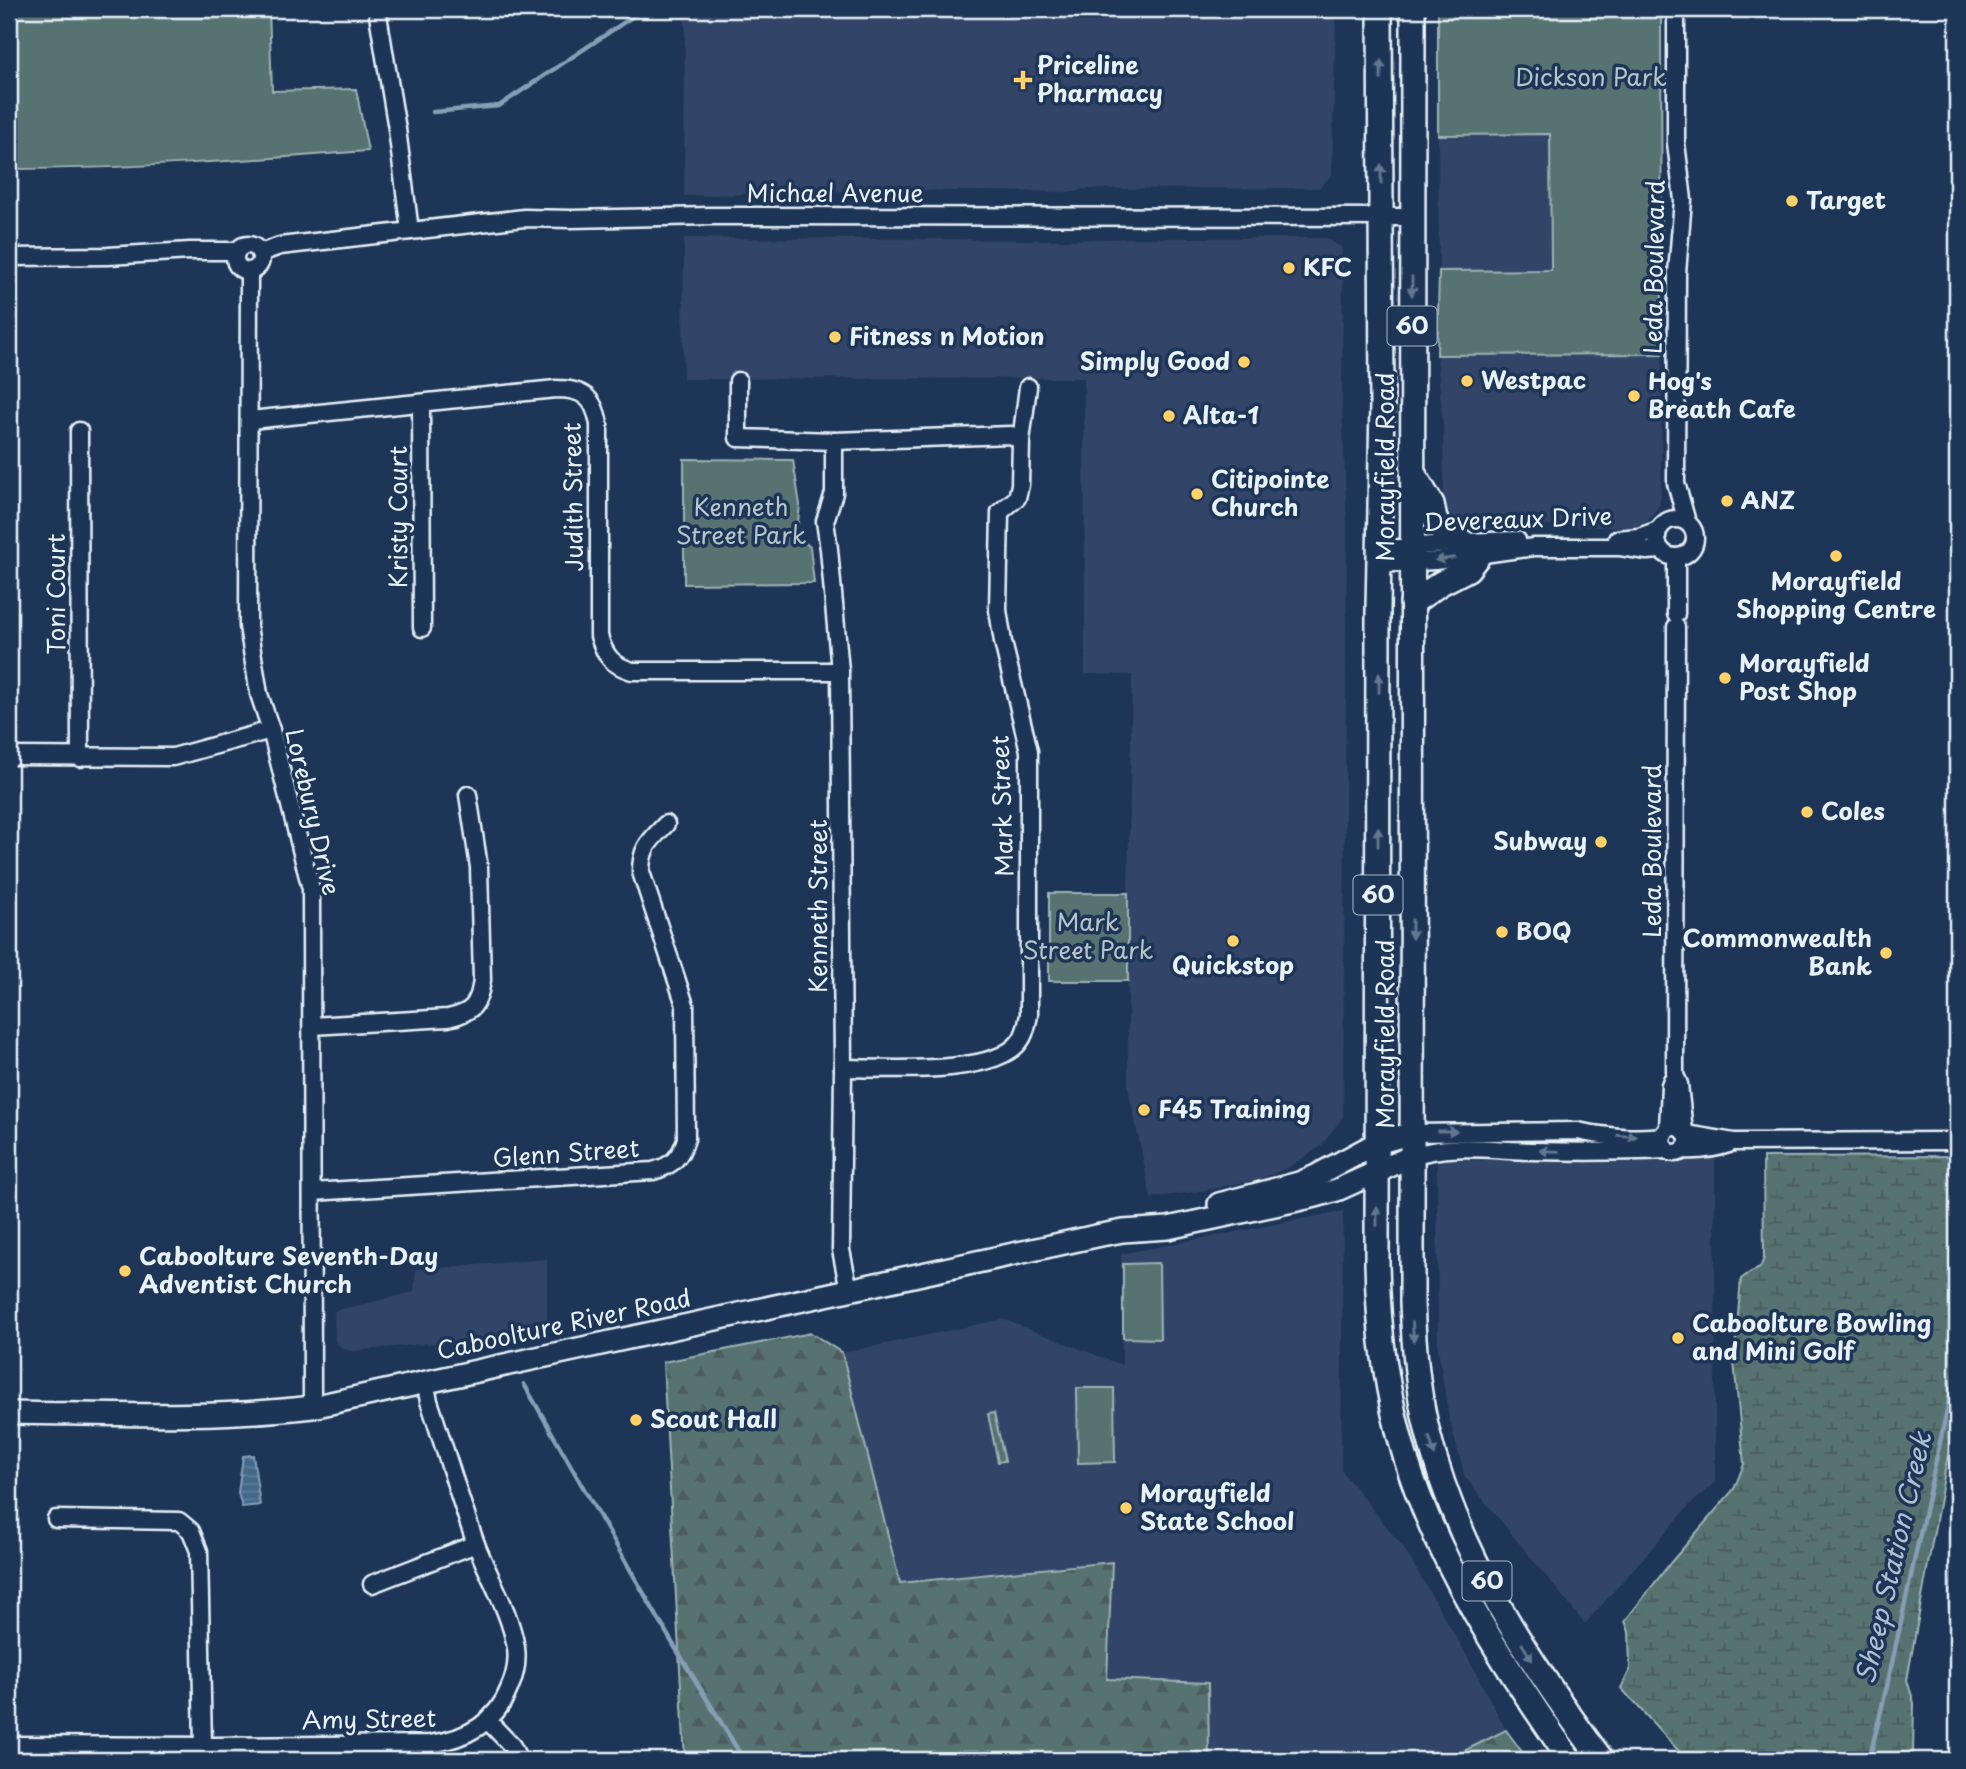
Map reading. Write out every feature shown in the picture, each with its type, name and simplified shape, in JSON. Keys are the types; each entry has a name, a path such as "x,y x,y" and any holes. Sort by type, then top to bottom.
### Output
{"main road":[{"name":"Morayfield Road","path":"1380,9 1382,404 1377,1143 1377,1284 1380,1332 1391,1399 1406,1457 1423,1505 1454,1574 1494,1644 1570,1760"},
{"name":"Morayfield Road","path":"1413,9 1412,1303 1415,1354 1422,1406 1440,1473 1457,1519 1498,1602 1551,1690 1602,1760"},
{"path":"1412,471 1432,504 1435,519 1440,526 1453,538 1471,548 1468,569 1412,603"},
{"name":"Caboolture River Road","path":"1123,1231 1165,1214 1300,1183 1377,1143 1413,1133"},
{"name":"Caboolture River Road","path":"9,1413 201,1415 262,1413 312,1407 1123,1231 1168,1228 1316,1196 1337,1190 1412,1156"}],"street":[{"path":"377,9 397,129 410,231"},
{"name":"Leda Boulevard","path":"1676,9 1676,143 1683,200 1677,273 1676,483 1687,522"},
{"name":"Michael Avenue","path":"260,253 279,246 524,218 1413,217"},
{"path":"243,246 252,246 260,253 259,266 250,272 244,271 237,266 234,259 237,251 243,246"},
{"path":"9,257 237,251"},
{"name":"Lorebury Drive","path":"250,272 248,626 259,694 271,730 312,889 312,1407"},
{"path":"738,382 738,438 834,441 1011,435 1021,441 1028,387"},
{"name":"Judith Street","path":"250,420 569,389 582,393 592,402 599,425 599,636 603,650 611,662 632,671 841,671"},
{"name":"Kristy Court","path":"421,404 422,628"},
{"name":"Toni Court","path":"79,431 80,758"},
{"name":"Kenneth Street","path":"834,441 834,493 825,521 841,671 841,1250 849,1290"},
{"name":"Mark Street","path":"843,1069 944,1068 964,1065 1003,1055 1019,1043 1026,1029 1029,1016 1029,751 1000,620 1000,512 1017,498 1021,441"},
{"name":"Leda Boulevard","path":"1663,525 1676,483"},
{"path":"1677,519 1687,522 1694,531 1695,544 1688,554 1668,554 1657,540 1663,525 1677,519"},
{"name":"Devereaux Drive","path":"1379,557 1471,548 1629,539 1663,525"},
{"name":"Devereaux Drive","path":"1471,548 1620,547 1668,554"},
{"name":"Leda Boulevard","path":"1668,554 1676,620 1675,1075 1670,1085 1675,1138"},
{"path":"9,756 173,757 271,730"},
{"path":"312,1026 448,1018 463,1015 474,1007 480,996 482,968 479,867 468,795"},
{"name":"Glenn Street","path":"312,1192 653,1171 666,1168 676,1161 686,1139 685,1005 640,872 641,856 648,843 666,824"},
{"path":"1413,1133 1578,1131 1734,1142 1957,1141"},
{"path":"1412,1156 1429,1150 1449,1149 1569,1152 1675,1138"},
{"name":"Amy Street","path":"9,1745 203,1746 368,1752 446,1742 488,1721 506,1698 516,1672 516,1650 509,1623 476,1544 429,1402 425,1382"},
{"path":"56,1519 179,1521 191,1531 199,1551 203,1746"},
{"path":"372,1584 476,1544"},
{"path":"488,1721 512,1746 519,1760"}],"shaded area":[{"path":"697,9 1336,9 1332,175 1319,188 1083,189 1076,192 876,190 684,196 685,20 697,20"},
{"path":"1550,134 1551,271 1439,271 1438,135"},
{"path":"684,238 1327,238 1341,247 1342,404 1347,525 1343,1117 1320,1147 1289,1167 1261,1179 1151,1198 1128,1087 1132,675 1085,674 1084,378 683,379"},
{"path":"1662,354 1661,496 1659,505 1648,521 1629,528 1471,523 1449,514 1444,500 1443,427 1437,355"},
{"path":"1715,1158 1715,1482 1690,1505 1585,1624 1465,1477 1449,1418 1438,1349 1437,1164 1443,1160"},
{"name":"Morayfield State School","path":"1343,1211 1341,1470 1403,1547 1465,1652 1506,1730 1446,1760 1209,1760 1208,1683 1107,1679 1111,1562 900,1583 842,1353 1003,1319 1122,1365 1121,1254"},
{"path":"547,1259 547,1332 353,1351 343,1349 335,1341 334,1311 414,1292 416,1270"},
{"path":"253,1455 260,1505 242,1507 238,1493 243,1456"}],"green space":[{"path":"9,9 269,9 272,91 356,89 368,151 144,166 9,169"},
{"name":"Dickson Park","path":"1438,9 1661,9 1662,354 1437,355 1439,271 1551,270 1550,134 1438,135"},
{"name":"Kenneth Street Park","path":"684,459 793,460 800,505 797,530 810,547 814,583 684,584"},
{"name":"Mark Street Park","path":"1049,893 1128,893 1128,981 1049,981"},
{"path":"1957,1156 1957,1405 1907,1680 1914,1703 1913,1753 1888,1753 1888,1760 1687,1760 1621,1688 1630,1670 1629,1632 1625,1621 1734,1489 1744,1464 1734,1362 1741,1279 1760,1268 1764,1258 1763,1157"},
{"path":"1159,1263 1160,1339 1123,1338 1123,1264"},
{"path":"811,1333 842,1353 900,1583 1112,1562 1107,1679 1208,1683 1209,1760 685,1760 663,1362"},
{"path":"1077,1388 1114,1388 1115,1462 1078,1463"},
{"path":"994,1413 1005,1461 998,1462 988,1414"},
{"path":"1957,1516 1957,1623 1949,1606"},
{"path":"1506,1730 1528,1760 1446,1760"}],"waterway":[{"path":"433,112 499,106 644,9"},
{"name":"Sheep Station Creek","path":"1869,1760 1957,1364"},
{"path":"524,1384 670,1639 744,1760"}],"place":[{"name":"Priceline Pharmacy","path":"1023,80"},
{"name":"Target","path":"1792,201"},
{"name":"KFC","path":"1289,268"},
{"name":"Fitness n Motion","path":"835,337"},
{"name":"Simply Good","path":"1244,362"},
{"name":"Westpac","path":"1467,381"},
{"name":"Hog's Breath Cafe","path":"1634,396"},
{"name":"Alta-1","path":"1169,416"},
{"name":"Citipointe Church","path":"1197,494"},
{"name":"ANZ","path":"1727,501"},
{"name":"Morayfield Shopping Centre","path":"1836,556"},
{"name":"Morayfield Post Shop","path":"1725,678"},
{"name":"Coles","path":"1807,812"},
{"name":"Subway","path":"1601,842"},
{"name":"BOQ","path":"1502,932"},
{"name":"Quickstop","path":"1233,941"},
{"name":"Commonwealth Bank","path":"1886,953"},
{"name":"F45 Training","path":"1144,1110"},
{"name":"Caboolture Seventh-Day Adventist Church","path":"125,1271"},
{"name":"Caboolture Bowling and Mini Golf","path":"1678,1338"},
{"name":"Scout Hall","path":"636,1420"},
{"name":"Morayfield State School","path":"1126,1508"}]}
